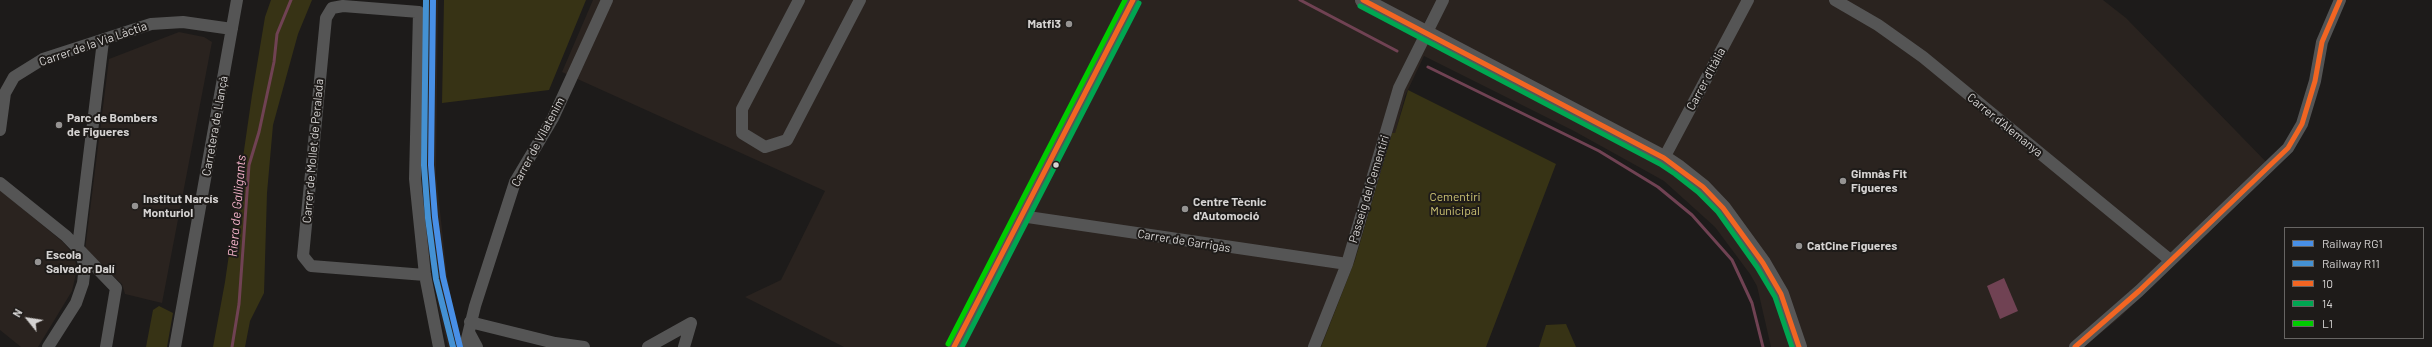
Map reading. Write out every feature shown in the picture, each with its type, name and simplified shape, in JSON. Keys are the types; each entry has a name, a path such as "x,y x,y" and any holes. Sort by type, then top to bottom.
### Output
{"main road":[{"path":"1363,0 1664,158 1712,196 1763,263 1781,294 1799,347"}],"street":[{"name":"Carretera de Llançà","path":"175,347 238,0"},
{"name":"Carrer de Vilatenim","path":"465,347 515,182 552,118 607,0"},
{"path":"799,0 742,109 742,133 765,148 787,140 860,0"},
{"path":"954,347 1133,0"},
{"name":"Passeig del Cementiri","path":"1314,347 1347,264 1399,88 1443,0"},
{"name":"Carrer d'Itàlia","path":"1664,158 1748,0"},
{"name":"Carrer d'Alemanya","path":"1835,0 1878,25 1923,57 2170,260"},
{"path":"2075,347 2106,322 2280,157 2296,136 2307,108 2322,42 2340,0"},
{"name":"Carrer de Mollet de Peralada","path":"343,6 419,12 415,179 425,275 311,266 303,256 326,18 332,8 343,6"},
{"name":"Carrer de la Via Làctia","path":"0,130 5,93 14,77 43,59 103,41 151,24 183,22 232,29"},
{"path":"48,347 76,303 84,274 83,260 78,247 103,41"},
{"path":"0,183 66,236 116,288 117,293 106,347"},
{"name":"Carrer de Garrigàs","path":"1021,216 1347,264"},
{"path":"66,236 80,231"},
{"path":"84,274 91,270 101,272"},
{"path":"425,275 439,347"},
{"path":"648,347 691,324 684,347"},
{"path":"470,328 477,347"},
{"path":"470,328 584,347"}],"shaded area":[{"path":"423,0 438,0 436,174 447,276 455,320 464,347 448,347 441,320 428,251 420,180"},
{"path":"593,0 2103,0 2126,18 2274,170 2119,318 2084,347 1771,347 1757,286 1750,274 1715,227 1664,181 1574,131 1424,56 1405,96 1395,134 1392,133 1355,260 1321,347 844,347 745,297 781,280 825,191 562,72"},
{"name":"Institut Narcís Monturiol","path":"179,32 204,37 212,42 162,303 125,294 122,284 85,250 109,59"},
{"name":"Escola Salvador Dalí","path":"0,190 63,242 74,255 77,269 72,291 38,347 21,347 0,330"},
{"path":"2004,278 2018,311 2000,319 1987,286"}],"green space":[{"path":"271,0 312,0 298,34 273,125 267,193 264,293 250,321 245,347 213,347 225,282 252,95 265,17"},
{"path":"444,0 586,0 549,90 442,103"},
{"name":"Cementiri Municipal","path":"1408,90 1556,164 1486,347 1321,347 1355,260 1392,133 1395,133"},
{"path":"159,306 173,313 167,347 146,347 153,310"},
{"path":"1566,324 1576,347 1539,347 1546,325"}],"waterway":[{"name":"Riera de Galligants","path":"232,347 239,304 249,165 259,132 274,62 277,34 291,0"},
{"path":"1300,0 1397,51"},
{"path":"1428,67 1599,151 1658,187 1692,215 1732,260 1752,303 1763,347"}],"rail line":[{"name":"R11","path":"426,0 424,165 428,218 436,279 453,347"},
{"name":"RG1","path":"433,0 431,165 435,217 443,277 460,347"}],"transit line":[{"name":"L1","path":"948,344 1125,0"},
{"name":"10","path":"954,347 1133,0"},
{"name":"10","path":"1363,0 1664,158 1703,187 1723,208 1763,263 1781,294 1799,347"},
{"name":"10","path":"2075,347 2139,291 2288,148 2302,124 2315,81 2322,42 2340,0"},
{"name":"14","path":"962,347 1139,3"},
{"name":"14","path":"1360,6 1660,164 1698,192 1718,212 1757,267 1775,297 1792,347"}],"place":[{"name":"Matfi3","path":"1069,24"},
{"name":"Parc de Bombers de Figueres","path":"59,125"},
{"name":"Gimnàs Fit Figueres","path":"1843,181"},
{"name":"Institut Narcís Monturiol","path":"135,206"},
{"name":"Centre Tècnic d'Automoció","path":"1185,209"},
{"name":"CatCine Figueres","path":"1799,246"},
{"name":"Escola Salvador Dalí","path":"38,262"}]}
